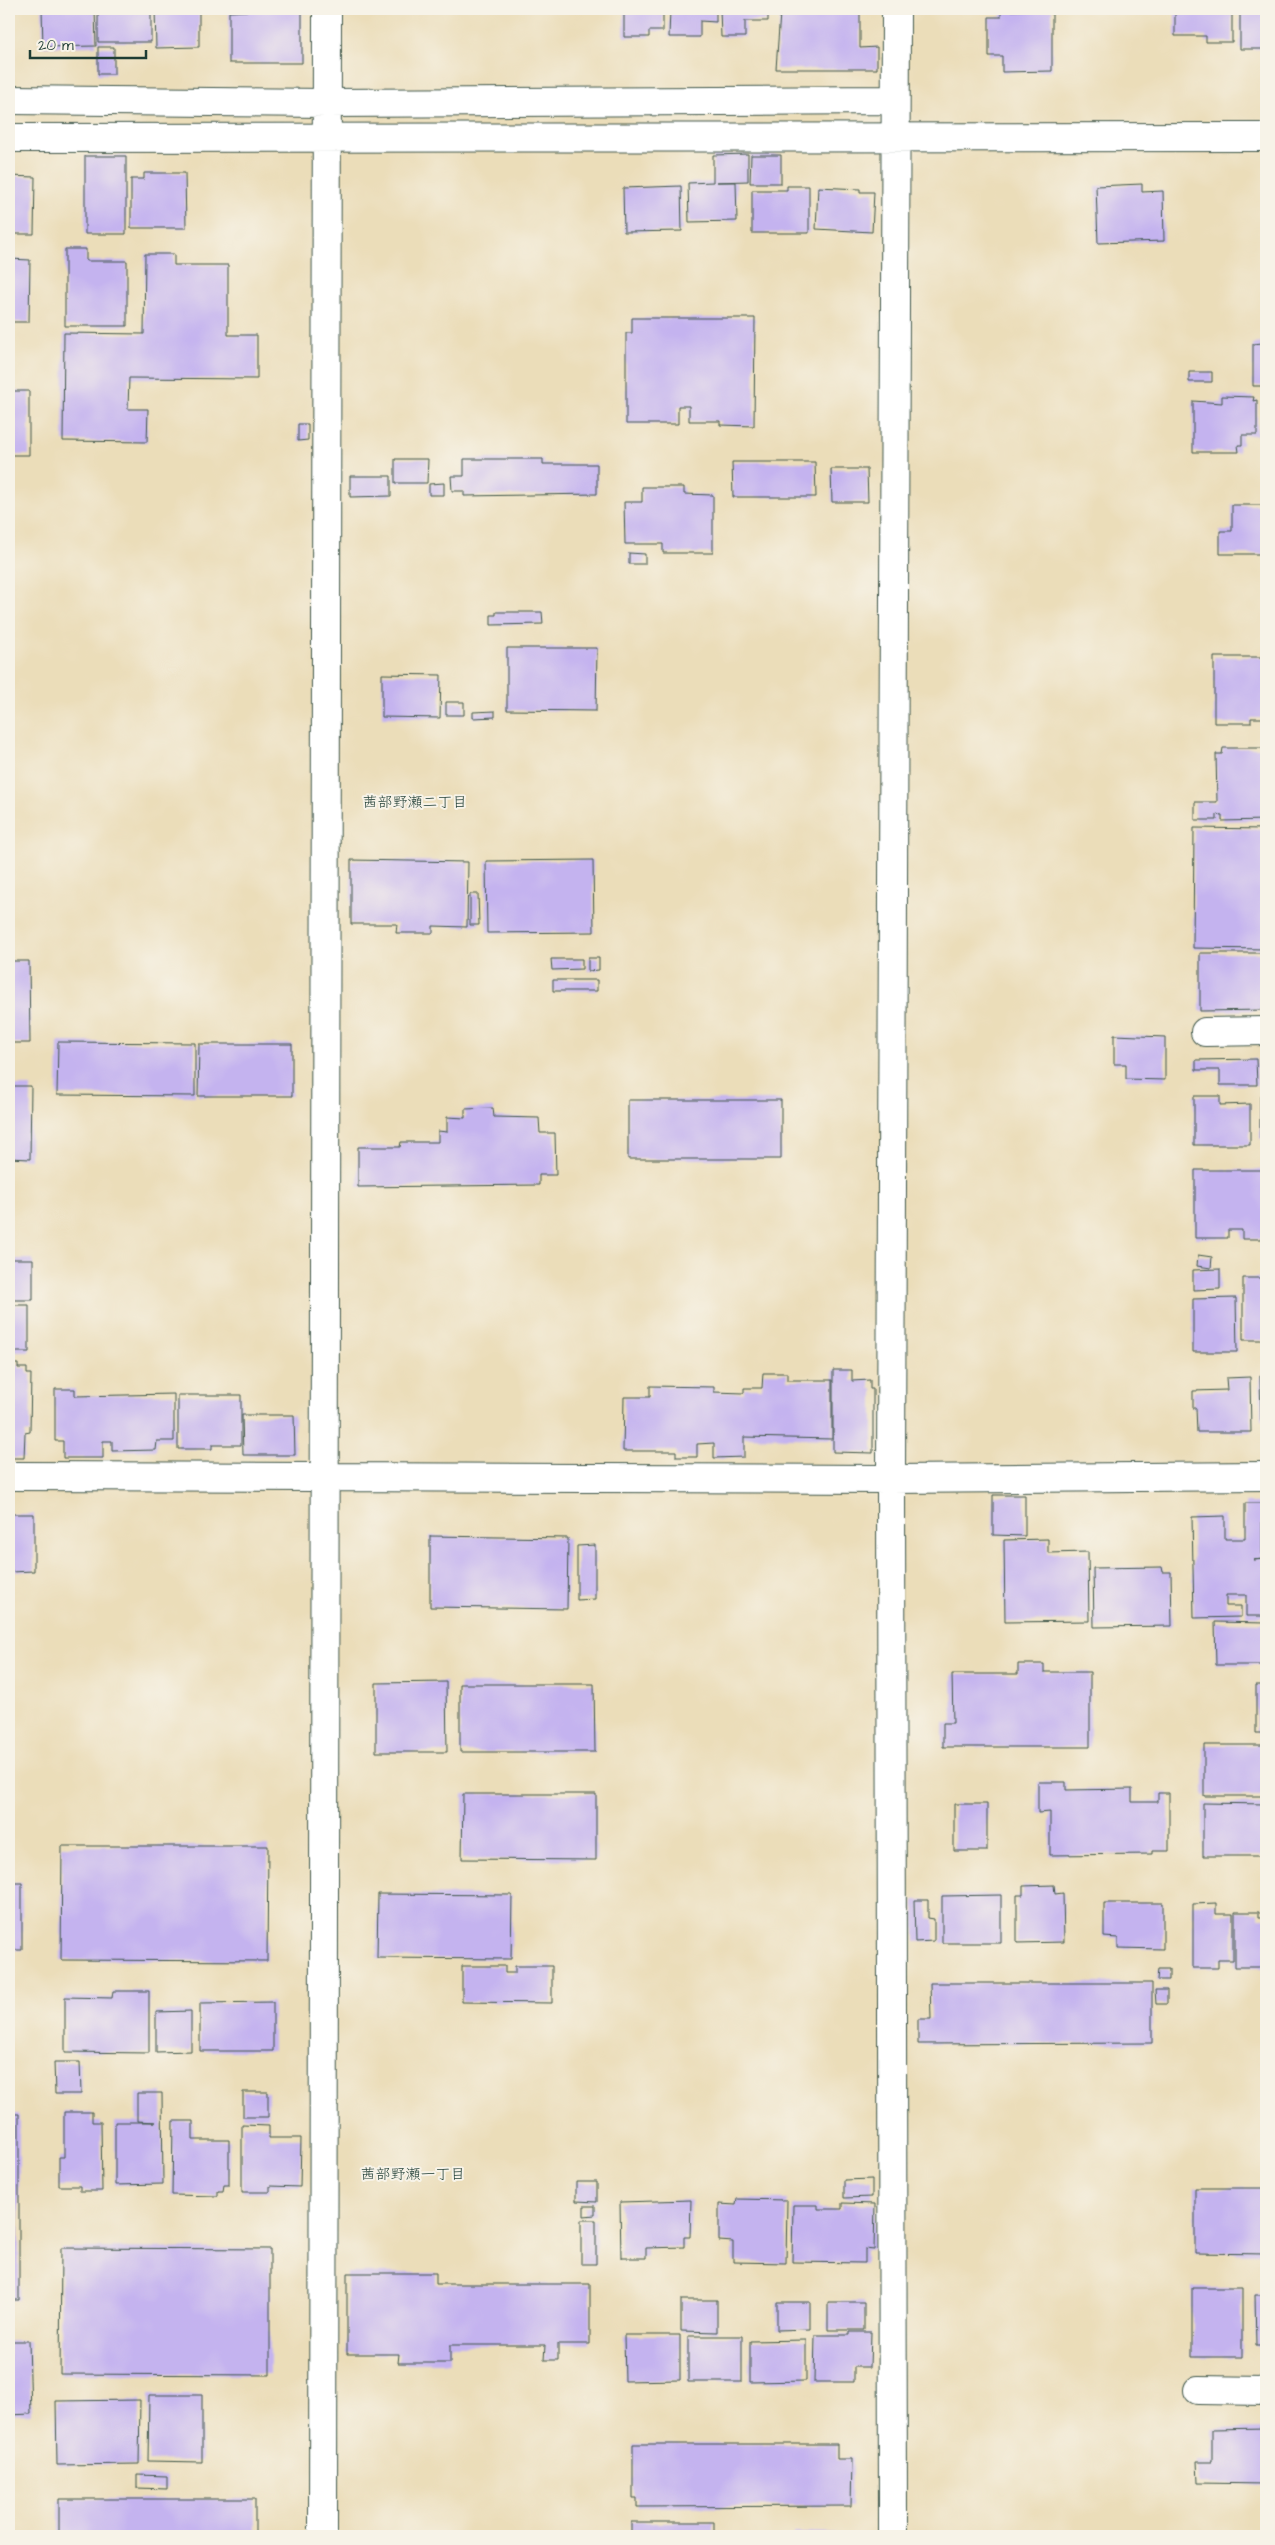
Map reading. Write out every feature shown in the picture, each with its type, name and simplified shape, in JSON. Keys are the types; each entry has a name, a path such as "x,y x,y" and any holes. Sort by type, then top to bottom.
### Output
{"street":[{"path":"323,2536 323,1477 327,9"},
{"path":"893,2536 891,1479 894,139 896,9"},
{"path":"9,100 326,103 895,100"},
{"path":"9,138 894,139 1266,137"},
{"path":"1205,1032 1266,1031"},
{"path":"9,1476 891,1479 1266,1476"},
{"path":"1198,2390 1266,2390"}],"building":[{"path":"42,9 95,9 96,46 43,47"},
{"path":"98,9 151,9 151,42 98,42"},
{"path":"155,9 199,9 199,47 156,48"},
{"path":"247,9 302,9 302,63 229,63 229,12 247,11"},
{"path":"624,9 663,9 663,31 649,31 649,37 624,37"},
{"path":"670,9 716,9 716,22 700,21 700,37 669,37"},
{"path":"720,9 768,9 768,21 745,21 745,37 721,37"},
{"path":"774,9 860,9 860,48 877,47 877,69 776,69 780,13 774,13"},
{"path":"1175,9 1232,9 1232,42 1206,42 1206,36 1175,36"},
{"path":"1240,9 1266,9 1266,49 1240,49"},
{"path":"1052,10 1052,71 1002,72 1002,56 989,56 989,17 1001,17 1001,11"},
{"path":"98,47 114,47 114,74 98,74"},
{"path":"748,154 748,181 717,182 736,182 737,221 689,222 688,183 713,182 713,155"},
{"path":"751,155 781,155 781,183 750,183"},
{"path":"85,156 126,156 126,234 85,234"},
{"path":"144,173 185,173 186,228 131,228 131,179 144,179"},
{"path":"9,176 35,177 34,234 9,234"},
{"path":"1142,184 1142,192 1163,191 1164,241 1098,243 1096,186"},
{"path":"681,186 682,231 624,232 623,188"},
{"path":"787,186 809,186 809,233 752,233 752,190 787,190"},
{"path":"818,187 860,189 860,192 874,192 872,232 816,229"},
{"path":"65,249 86,249 86,261 127,261 127,326 65,326"},
{"path":"145,254 174,254 174,265 228,265 228,335 257,335 257,379 129,378 128,409 148,409 147,442 63,441 64,333 144,334"},
{"path":"9,259 30,260 29,322 9,322"},
{"path":"632,318 755,318 754,426 720,425 720,421 689,421 689,406 678,406 678,424 626,424 626,333 632,333"},
{"path":"1262,343 1262,347 1266,347 1266,386 1253,386 1253,344"},
{"path":"1189,372 1212,372 1212,382 1189,382"},
{"path":"9,391 29,391 29,455 9,455"},
{"path":"1222,396 1254,397 1253,401 1257,400 1257,435 1242,435 1242,445 1238,445 1239,452 1193,452 1193,401 1222,403"},
{"path":"298,424 308,424 308,440 298,441"},
{"path":"395,459 428,459 427,483 395,483"},
{"path":"464,459 543,459 543,464 597,464 597,494 464,496 464,491 452,491 451,476 464,476"},
{"path":"732,462 815,462 816,497 733,497"},
{"path":"831,469 867,469 868,502 832,502"},
{"path":"350,476 391,476 391,496 350,497"},
{"path":"444,483 444,495 429,495 429,484"},
{"path":"642,487 684,487 684,494 713,495 713,553 663,553 663,544 625,544 624,502 642,502"},
{"path":"1232,505 1266,505 1266,554 1220,554 1220,531 1232,531"},
{"path":"629,553 645,554 645,564 629,564"},
{"path":"496,612 542,612 543,624 491,625 491,615 496,615"},
{"path":"507,648 597,648 596,711 507,710"},
{"path":"1214,657 1266,657 1266,718 1251,718 1251,723 1214,723"},
{"path":"382,674 441,675 440,718 382,717"},
{"path":"446,702 464,702 464,715 446,715"},
{"path":"495,711 495,717 473,718 473,712"},
{"path":"1223,748 1266,748 1266,820 1222,821 1222,815 1217,814 1217,820 1195,820 1195,802 1217,802 1216,754 1222,754"},
{"path":"1194,828 1266,829 1266,949 1193,948"},
{"path":"351,860 468,862 467,927 433,926 433,933 396,933 397,924 351,924"},
{"path":"593,860 594,932 487,933 486,861"},
{"path":"470,894 478,894 479,925 470,925"},
{"path":"1200,953 1266,953 1266,1010 1200,1011"},
{"path":"588,958 599,958 599,970 588,971"},
{"path":"551,959 582,959 582,969 552,970"},
{"path":"9,961 29,961 30,1043 9,1043"},
{"path":"553,980 597,980 597,991 553,991"},
{"path":"1114,1035 1165,1037 1165,1080 1126,1079 1126,1064 1114,1064"},
{"path":"58,1042 195,1043 195,1096 57,1095"},
{"path":"199,1044 292,1044 292,1096 198,1096"},
{"path":"1256,1059 1257,1085 1220,1085 1220,1070 1196,1070 1196,1060"},
{"path":"9,1086 31,1086 30,1159 9,1158"},
{"path":"1194,1096 1220,1096 1220,1105 1250,1104 1250,1145 1194,1145"},
{"path":"1260,1097 1266,1097 1266,1139 1260,1139"},
{"path":"628,1100 781,1100 781,1159 628,1159"},
{"path":"493,1108 494,1117 539,1118 540,1133 555,1133 556,1175 539,1175 539,1185 358,1187 358,1147 400,1147 401,1142 438,1142 438,1131 447,1132 447,1117 465,1118 465,1109"},
{"path":"1195,1170 1266,1170 1266,1239 1242,1239 1242,1230 1228,1230 1228,1238 1195,1238"},
{"path":"1198,1255 1212,1257 1211,1268 1197,1266"},
{"path":"9,1259 33,1259 33,1300 9,1300"},
{"path":"1220,1269 1220,1289 1193,1290 1193,1270"},
{"path":"1243,1278 1266,1278 1266,1340 1243,1340"},
{"path":"1236,1298 1237,1352 1193,1352 1193,1299"},
{"path":"9,1305 29,1305 29,1352 9,1352"},
{"path":"9,1364 18,1364 18,1368 27,1368 27,1374 31,1374 30,1432 25,1433 24,1458 9,1458"},
{"path":"833,1370 852,1370 852,1381 870,1380 870,1389 873,1389 873,1453 833,1452"},
{"path":"763,1373 787,1373 787,1380 832,1380 832,1439 744,1437 744,1457 714,1458 714,1443 697,1444 697,1457 676,1457 676,1451 623,1451 624,1397 650,1397 650,1386 714,1387 714,1392 744,1393 744,1388 762,1388"},
{"path":"1260,1376 1266,1376 1266,1420 1261,1420"},
{"path":"1250,1377 1251,1432 1197,1432 1196,1408 1193,1408 1193,1391 1227,1390 1226,1378"},
{"path":"55,1389 75,1389 75,1396 174,1394 174,1441 157,1441 156,1450 112,1451 112,1441 103,1441 103,1458 63,1458 63,1441 55,1441"},
{"path":"178,1395 241,1395 241,1445 212,1445 212,1449 178,1449"},
{"path":"242,1415 294,1415 295,1455 243,1455"},
{"path":"993,1495 1025,1495 1025,1536 993,1535"},
{"path":"1245,1503 1262,1503 1262,1559 1253,1560 1266,1559 1266,1616 1246,1616 1246,1595 1226,1595 1226,1606 1241,1606 1241,1617 1194,1618 1192,1517 1225,1516 1225,1539 1245,1539"},
{"path":"9,1514 34,1514 34,1571 9,1572"},
{"path":"430,1536 568,1538 567,1609 430,1607"},
{"path":"1048,1539 1048,1553 1088,1552 1089,1621 1005,1622 1004,1540"},
{"path":"595,1545 595,1599 577,1600 577,1546"},
{"path":"1162,1567 1163,1572 1171,1572 1172,1626 1094,1627 1093,1568"},
{"path":"1215,1622 1266,1623 1266,1665 1216,1665"},
{"path":"1018,1664 1044,1664 1044,1672 1090,1672 1090,1747 943,1747 943,1723 953,1723 952,1674 1018,1674"},
{"path":"446,1682 447,1752 376,1752 376,1683"},
{"path":"460,1684 594,1684 595,1752 460,1752"},
{"path":"1256,1685 1266,1685 1266,1733 1256,1733"},
{"path":"1204,1745 1266,1745 1266,1796 1204,1796"},
{"path":"1038,1782 1066,1782 1066,1790 1132,1789 1132,1802 1158,1802 1158,1793 1169,1793 1169,1851 1152,1851 1152,1854 1050,1855 1050,1812 1038,1813"},
{"path":"463,1794 596,1794 596,1860 462,1859"},
{"path":"1203,1803 1266,1804 1266,1856 1203,1856"},
{"path":"954,1804 987,1804 987,1851 954,1851"},
{"path":"62,1846 268,1846 267,1961 61,1960"},
{"path":"9,1883 22,1883 22,1950 9,1950"},
{"path":"1054,1885 1055,1894 1063,1893 1064,1942 1017,1943 1017,1895 1023,1895 1023,1886"},
{"path":"378,1894 512,1895 511,1959 377,1958"},
{"path":"1001,1895 1001,1943 942,1943 942,1896"},
{"path":"914,1900 928,1900 928,1918 934,1919 934,1941 915,1942"},
{"path":"1104,1903 1163,1903 1163,1949 1118,1948 1118,1938 1104,1937"},
{"path":"1216,1903 1216,1914 1233,1914 1233,1960 1218,1960 1218,1968 1193,1968 1193,1904"},
{"path":"1235,1912 1259,1912 1259,1918 1266,1918 1266,1967 1235,1967"},
{"path":"462,1966 505,1966 505,1973 515,1973 515,1966 552,1966 552,2003 462,2002"},
{"path":"1158,1969 1169,1969 1169,1980 1157,1980"},
{"path":"930,1983 1152,1983 1152,2043 918,2044 918,2019 931,2019"},
{"path":"1155,1990 1167,1990 1167,2004 1156,2004"},
{"path":"113,1991 149,1991 149,2053 65,2052 65,1997 112,1998"},
{"path":"273,2002 273,2051 200,2051 200,2003"},
{"path":"191,2011 191,2051 156,2052 156,2012"},
{"path":"54,2062 80,2062 81,2094 55,2094"},
{"path":"243,2092 268,2092 268,2117 243,2117"},
{"path":"137,2093 162,2093 163,2184 115,2185 115,2122 156,2122 137,2121"},
{"path":"64,2112 92,2112 92,2122 101,2122 102,2191 80,2191 80,2186 59,2186 59,2157 64,2157"},
{"path":"9,2114 19,2114 19,2300 9,2300"},
{"path":"173,2121 193,2121 193,2140 229,2140 229,2185 224,2185 223,2191 218,2191 218,2196 172,2195"},
{"path":"242,2125 269,2126 269,2138 301,2138 300,2187 270,2186 270,2192 242,2192"},
{"path":"872,2179 872,2197 844,2198 844,2180"},
{"path":"576,2182 597,2182 597,2202 576,2201"},
{"path":"1195,2188 1266,2188 1266,2254 1195,2253"},
{"path":"737,2199 787,2200 786,2263 733,2262 733,2242 719,2241 719,2204 736,2205"},
{"path":"691,2200 690,2237 684,2237 684,2247 646,2248 646,2258 621,2258 620,2202"},
{"path":"842,2203 875,2204 874,2250 865,2249 865,2263 792,2262 793,2205 818,2205 818,2209 842,2209"},
{"path":"584,2206 595,2206 595,2215 584,2216"},
{"path":"581,2220 596,2220 596,2264 581,2264"},
{"path":"61,2248 270,2249 270,2375 60,2374"},
{"path":"347,2273 436,2273 436,2284 590,2284 590,2344 558,2344 558,2360 544,2360 545,2345 450,2345 450,2363 398,2363 399,2354 347,2354"},
{"path":"1192,2288 1242,2288 1242,2357 1192,2357"},
{"path":"1255,2295 1266,2295 1266,2346 1256,2346"},
{"path":"681,2300 717,2300 717,2332 681,2331"},
{"path":"777,2302 810,2302 810,2329 777,2330"},
{"path":"828,2302 864,2302 864,2330 828,2330"},
{"path":"850,2332 871,2332 870,2367 854,2367 854,2382 814,2382 815,2335 850,2335"},
{"path":"624,2335 680,2335 680,2380 625,2381"},
{"path":"688,2336 742,2336 742,2382 688,2382"},
{"path":"806,2340 806,2381 750,2382 750,2341"},
{"path":"9,2341 29,2341 31,2414 9,2415"},
{"path":"149,2395 202,2395 202,2462 148,2461"},
{"path":"140,2400 139,2464 57,2465 56,2401"},
{"path":"1266,2428 1266,2484 1198,2483 1197,2461 1212,2461 1212,2429"},
{"path":"633,2444 837,2444 837,2459 852,2459 851,2506 637,2507 637,2498 633,2498"},
{"path":"137,2475 167,2476 167,2489 137,2488"},
{"path":"59,2499 255,2499 255,2536 59,2536"},
{"path":"631,2522 714,2522 714,2536 631,2536"},
{"path":"793,2533 841,2534 841,2536 793,2536"}],"district":[{"name":"茜部野瀬二丁目","path":"415,802"},
{"name":"茜部野瀬一丁目","path":"413,2174"}]}
